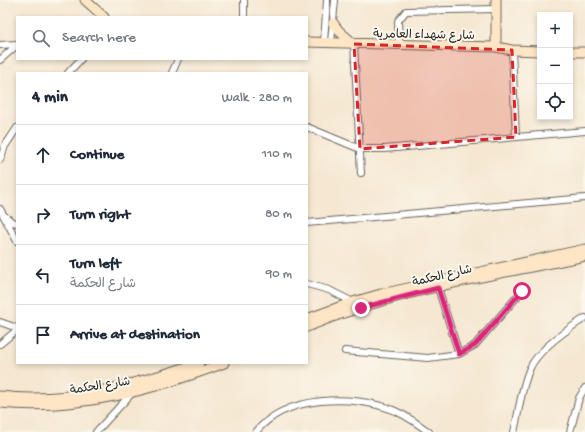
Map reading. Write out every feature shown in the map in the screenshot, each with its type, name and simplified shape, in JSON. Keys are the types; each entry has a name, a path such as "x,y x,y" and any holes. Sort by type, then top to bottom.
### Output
{"street":[{"path":"85,0 103,16"},
{"path":"244,0 244,16"},
{"path":"327,0 328,42"},
{"path":"328,42 333,23 335,0"},
{"path":"399,45 398,21 406,11 496,4 496,47"},
{"path":"333,23 339,31 354,44 361,173"},
{"name":"شارع شهداء العامرية","path":"308,42 496,47 512,50 537,51"},
{"path":"0,45 16,44"},
{"path":"0,60 16,45"},
{"path":"512,50 516,137"},
{"path":"573,52 585,52"},
{"path":"69,72 80,60"},
{"path":"172,72 178,60"},
{"path":"308,126 360,149 441,145 585,131"},
{"path":"0,160 5,146 16,130"},
{"path":"308,223 585,198"},
{"path":"0,208 6,217 16,222"},
{"path":"0,208 16,239"},
{"name":"شارع الحكمة","path":"308,318 353,302 499,267 585,249"},
{"name":"شارع الحكمة","path":"308,327 361,308 438,288 585,256"},
{"path":"308,284 329,290 353,302"},
{"path":"438,288 459,354"},
{"path":"345,351 428,358 459,354 475,345 522,291"},
{"path":"514,432 526,380 531,367 556,340 585,318"},
{"path":"0,322 16,329"},
{"path":"0,344 16,330"},
{"name":"شارع الحكمة","path":"0,396 51,397 93,392 149,378 196,364"},
{"name":"شارع الحكمة","path":"0,403 20,405 64,403 133,392 162,385 221,364"},
{"path":"570,432 579,398 585,388"},
{"path":"96,432 133,392"},
{"path":"256,432 273,417 285,410 303,404 333,400 356,401 391,409 429,432"}],"highlighted area":[{"path":"354,44 512,50 516,137 360,149"}],"route":[{"path":"361,308 438,288 459,354 475,345 502,312 522,291"}]}
